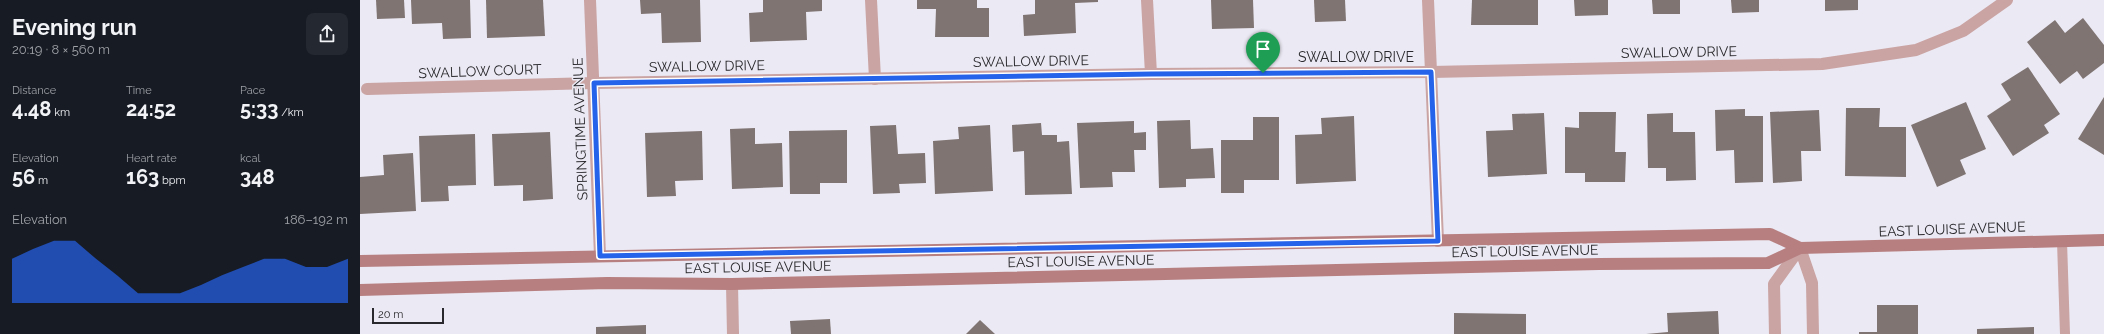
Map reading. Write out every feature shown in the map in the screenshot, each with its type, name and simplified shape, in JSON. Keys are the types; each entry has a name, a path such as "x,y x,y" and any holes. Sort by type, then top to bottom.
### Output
{"street":[{"name":"SPRINGTIME AVENUE","path":"590,0 600,256"},
{"path":"871,0 875,79"},
{"path":"1147,0 1151,74"},
{"path":"1428,0 1438,241"},
{"name":"SWALLOW DRIVE","path":"594,83 1151,74 1431,72 1822,64 1916,50 1963,31 2007,0"},
{"name":"SWALLOW COURT","path":"367,89 594,83"},
{"name":"EAST LOUISE AVENUE","path":"360,261 1770,234 1800,248"},
{"name":"EAST LOUISE AVENUE","path":"360,290 607,283 732,284 1599,264 1768,263 1800,248 2104,240"},
{"path":"1775,334 1774,284 1800,248"},
{"path":"1800,248 1812,283 1813,334"},
{"path":"732,284 733,334"}],"lane":[{"path":"2062,241 2065,334"}],"building":[{"path":"376,0 404,0 405,18 377,19"},
{"path":"411,0 470,0 471,38 443,39 442,23 412,24"},
{"path":"486,0 543,0 545,36 487,38"},
{"path":"640,0 700,0 701,42 662,43 661,13 641,14"},
{"path":"763,0 822,0 822,11 806,12 807,40 750,42 749,13 763,12"},
{"path":"917,0 977,0 977,8 989,8 989,37 935,37 936,9 917,9"},
{"path":"1035,0 1098,0 1098,2 1075,3 1076,33 1024,36 1023,15 1035,14"},
{"path":"1211,0 1253,0 1254,28 1212,29"},
{"path":"1314,0 1345,0 1346,21 1315,22"},
{"path":"1472,0 1538,0 1538,25 1471,25"},
{"path":"1574,0 1608,0 1608,15 1575,16"},
{"path":"1652,0 1680,0 1680,14 1653,14"},
{"path":"1731,0 1759,0 1759,12 1732,13"},
{"path":"1825,0 1858,0 1858,10 1825,11"},
{"path":"2083,18 2104,45 2104,63 2083,79 2077,71 2060,84 2027,42 2055,20 2065,33"},
{"path":"2028,67 2060,114 2044,125 2049,133 2013,156 1987,116 2011,100 2001,84"},
{"path":"2104,97 2104,155 2078,139"},
{"path":"1966,102 1986,149 1960,160 1966,174 1937,187 1911,125"},
{"path":"1846,108 1880,108 1879,127 1906,127 1906,177 1845,176"},
{"path":"1745,109 1745,116 1763,116 1763,182 1735,183 1734,150 1716,151 1715,110"},
{"path":"1819,110 1821,151 1801,151 1802,181 1773,183 1770,112"},
{"path":"1579,112 1616,112 1615,152 1626,152 1625,182 1585,182 1585,173 1565,173 1565,127 1579,128"},
{"path":"1544,113 1547,174 1488,177 1486,131 1513,130 1512,114"},
{"path":"1673,113 1673,132 1695,132 1696,180 1666,181 1666,168 1648,168 1647,114"},
{"path":"1354,116 1356,181 1296,184 1295,135 1322,134 1321,118"},
{"path":"1253,117 1279,117 1279,180 1244,180 1244,193 1221,193 1221,140 1253,140"},
{"path":"1190,120 1191,149 1213,148 1215,178 1186,179 1186,187 1159,188 1157,121"},
{"path":"1134,121 1134,133 1146,132 1146,150 1134,150 1135,172 1112,172 1113,187 1080,188 1077,123"},
{"path":"1041,123 1042,135 1057,135 1057,142 1069,141 1072,194 1025,195 1024,151 1013,152 1012,125"},
{"path":"896,125 898,154 925,153 926,183 899,184 900,193 873,194 870,126"},
{"path":"990,125 993,191 935,194 933,141 959,139 958,127"},
{"path":"755,128 755,144 782,143 783,187 732,189 730,129"},
{"path":"847,130 847,183 820,183 820,194 790,194 789,131"},
{"path":"702,131 703,180 675,181 676,196 647,197 645,133"},
{"path":"550,132 553,199 523,201 523,185 494,186 492,134"},
{"path":"475,134 476,185 448,186 449,201 421,202 419,136"},
{"path":"413,153 416,211 360,214 360,177 384,175 383,155"},
{"path":"1877,305 1918,305 1918,334 1859,334 1859,332 1877,332"},
{"path":"1718,311 1719,334 1646,334 1668,332 1667,313"},
{"path":"1454,313 1526,314 1526,334 1454,334"},
{"path":"830,319 831,334 791,334 790,321"},
{"path":"980,320 995,334 966,334"},
{"path":"646,325 646,334 596,334 596,327"},
{"path":"2034,327 2034,334 1977,334 1977,329"}],"route":[{"path":"1431,72 1438,241 600,256 594,83 1263,73 1431,72"}]}
